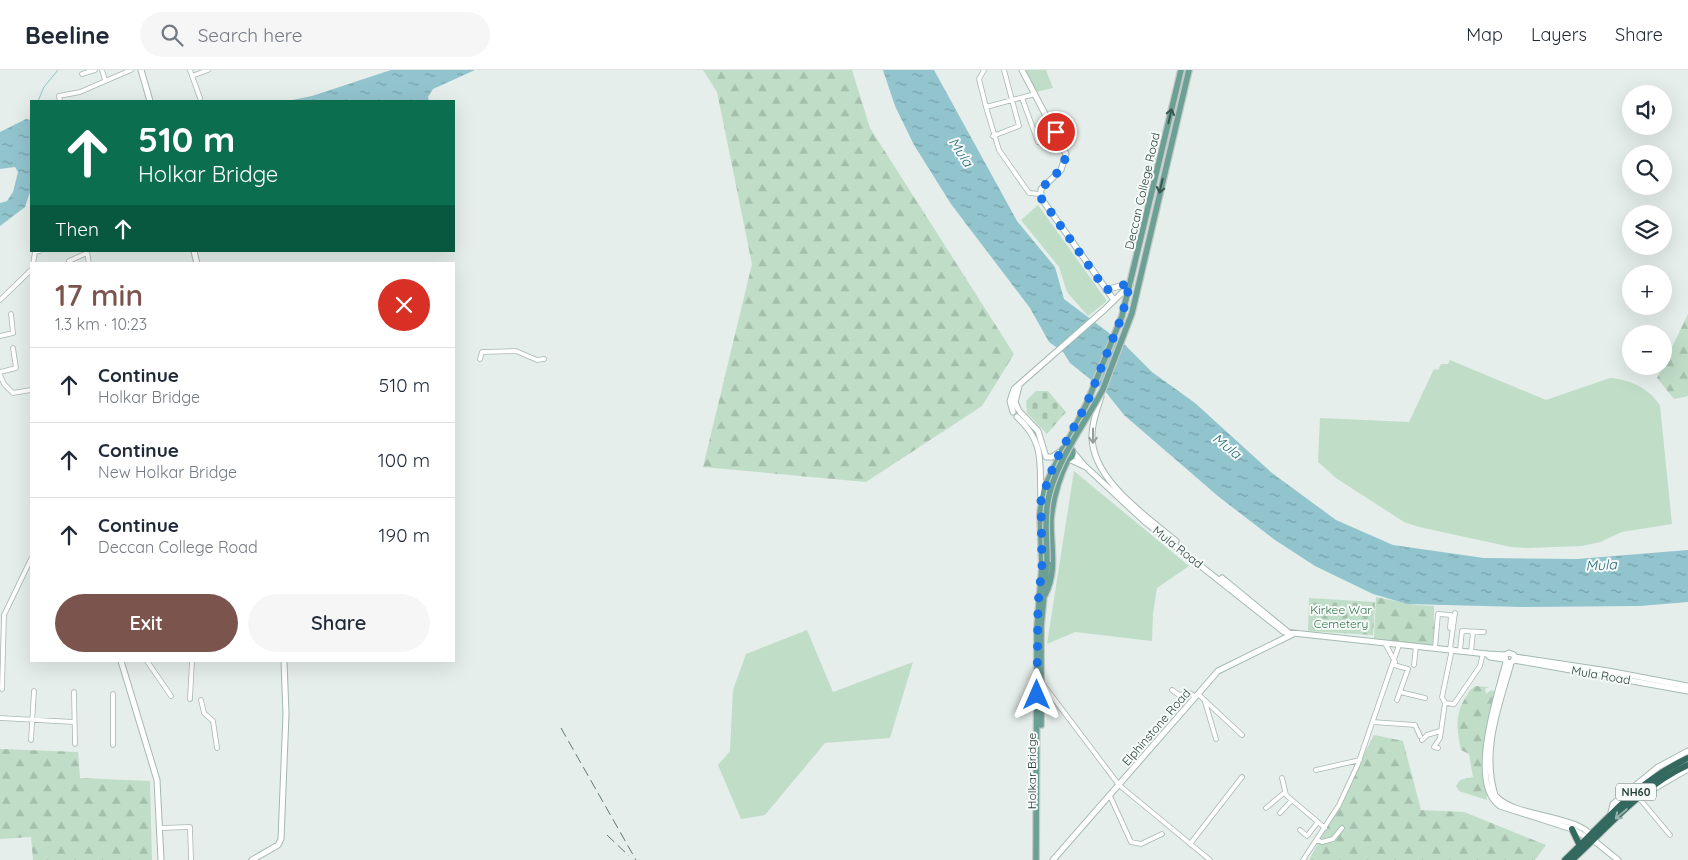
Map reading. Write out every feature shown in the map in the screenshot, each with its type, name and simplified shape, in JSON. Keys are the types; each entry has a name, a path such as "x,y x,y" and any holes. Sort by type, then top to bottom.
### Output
{"highway":[{"name":"NH60","path":"1565,860 1580,846 1592,839 1611,812 1657,774 1688,758"},
{"name":"NH60","path":"1572,860 1592,839 1661,780 1688,764"},
{"path":"1572,829 1580,846"}],"main road":[{"name":"Deccan College Road","path":"1062,450 1087,403 1122,316 1181,70"},
{"name":"Deccan College Road","path":"1043,599 1047,562 1046,512 1050,492 1060,465 1103,388 1132,313 1189,70"},
{"path":"1037,860 1038,604 1042,566 1041,500 1050,473 1062,450 1070,447 1073,452 1068,459 1053,501 1051,520 1053,570 1051,582 1043,599 1039,682"},
{"path":"1062,450 1063,458 1068,459"}],"street":[{"path":"82,74 95,70"},
{"path":"102,70 105,80"},
{"path":"60,100 59,96 80,92 131,70"},
{"path":"141,70 150,100"},
{"path":"190,70 200,98"},
{"path":"192,76 208,70"},
{"path":"984,70 979,79 993,136 1001,153 1028,191 1032,194 1040,194"},
{"path":"993,136 1020,126 1004,70"},
{"path":"1022,70 1066,154 1061,170 1041,189 1040,194"},
{"path":"986,107 1035,94"},
{"path":"1022,98 1038,142"},
{"path":"1040,194 1114,300"},
{"path":"69,262 87,252"},
{"path":"0,300 30,271"},
{"path":"1062,450 1052,458 1046,457 1038,430 1010,405 1010,396 1020,383 1104,310 1114,300 1120,290 1130,284"},
{"path":"1106,290 1120,290"},
{"path":"0,336 13,333 10,314"},
{"path":"13,348 16,368 0,373 4,384 13,393 30,390"},
{"path":"480,359 482,352 516,350 536,360 544,359"},
{"path":"1103,388 1092,426 1094,451 1110,481 1153,523"},
{"path":"1017,412 1033,434 1037,443 1041,500"},
{"path":"1073,452 1086,467"},
{"name":"Mula Road","path":"1068,459 1086,467 1255,608 1291,633 1460,650 1688,691"},
{"path":"2,690 4,614 30,561"},
{"path":"1438,748 1434,747 1440,740 1445,703 1442,697 1451,649 1455,613"},
{"path":"1436,648 1438,614 1451,615 1450,628"},
{"path":"1460,650 1462,631 1484,632"},
{"path":"1471,652 1473,632"},
{"name":"Elphinstone Road","path":"1053,860 1218,671 1291,633"},
{"path":"1386,643 1395,664 1408,669 1397,700"},
{"path":"1303,860 1339,805 1360,760 1395,664 1400,645"},
{"path":"1414,665 1416,646"},
{"path":"1452,710 1454,704 1480,666 1485,654"},
{"path":"1509,659 1608,671 1688,686"},
{"path":"1509,659 1488,733 1485,760 1491,797 1504,807 1572,829 1592,839"},
{"path":"1509,659 1491,734 1489,760 1495,795 1502,802 1564,822 1592,839 1618,860"},
{"path":"121,662 157,780 161,828 161,860"},
{"path":"148,662 171,696"},
{"path":"190,699 192,662"},
{"path":"252,860 278,845 281,839 286,714 284,662"},
{"path":"1039,682 1119,785 1210,860"},
{"path":"1172,690 1179,695 1190,693 1197,695 1242,735"},
{"path":"32,740 34,691"},
{"path":"74,692 75,744"},
{"path":"1400,692 1425,698"},
{"path":"113,694 113,745"},
{"path":"201,700 204,713 213,721 217,748"},
{"path":"1204,700 1216,739"},
{"path":"1445,703 1454,704"},
{"path":"0,718 74,722"},
{"path":"1373,722 1414,725 1421,738 1440,730"},
{"path":"1611,812 1613,804 1658,767 1688,751"},
{"path":"1316,770 1360,760"},
{"path":"1670,835 1641,797 1688,769"},
{"path":"1190,844 1242,777"},
{"path":"1282,778 1284,793 1325,828"},
{"path":"1266,808 1284,793"},
{"path":"1110,796 1131,842 1141,844 1162,834"},
{"path":"1280,814 1292,800"},
{"path":"1307,836 1318,822"},
{"path":"161,828 190,827 191,860"},
{"path":"1300,830 1316,841 1322,842 1333,839 1342,828"}],"green space":[{"path":"703,70 852,70 870,128 1014,354 982,406 866,482 703,467 752,264 717,92"},
{"path":"1025,70 1046,70 1053,88 1036,92"},
{"path":"1038,205 1107,301 1088,316 1067,292 1059,267 1021,220"},
{"path":"1688,314 1688,396 1674,399 1657,378 1658,375 1672,375 1672,347"},
{"path":"1450,360 1546,400 1610,378 1624,380 1645,390 1660,406 1672,524 1622,532 1600,542 1582,546 1511,547 1404,522 1336,478 1318,462 1320,418 1409,422 1434,369 1438,370 1441,364 1448,364"},
{"path":"1036,391 1048,391 1066,412 1047,434 1027,413 1026,401"},
{"path":"1074,471 1189,566 1157,588 1153,614 1152,641 1075,632 1047,644"},
{"path":"1376,597 1415,605 1434,606 1434,646 1374,639"},
{"name":"Kirkee War Cemetery","path":"1309,598 1375,602 1373,635 1308,631"},
{"path":"807,630 833,692 913,662 890,738 825,743 765,815 741,819 718,765 730,751 733,690 746,654"},
{"path":"1476,686 1489,687 1485,689 1486,694 1491,690 1496,692 1487,732 1485,773 1487,800 1459,791 1456,786 1460,780 1473,777 1469,754 1461,750 1458,736 1458,716 1462,704 1472,688"},
{"path":"1374,735 1403,741 1421,810 1464,812 1546,845 1535,860 1309,860"},
{"path":"0,749 78,752 80,778 150,781 152,860 33,860 31,837 0,839"}],"water":[{"path":"391,70 475,70 433,89 428,97 429,100 292,100 312,96"},
{"name":"Mula","path":"883,70 934,70 1017,221 1055,267 1064,299 1125,345 1152,372 1195,403 1272,473 1336,520 1393,545 1484,558 1577,559 1688,550 1688,602 1640,606 1522,607 1407,604 1373,594 1315,566 1275,540 1219,497 1124,415 1105,391 1070,363 1063,352 1049,342 1030,308 951,204 914,145 895,106"},
{"path":"26,119 30,120 30,192 25,207 0,226 0,203 7,201 13,192 18,172 15,167 0,169 0,132"}],"waterway":[{"path":"38,100 44,87 58,70"}],"railway":[{"path":"561,728 636,860"},
{"path":"607,835 629,856"}],"route":[{"path":"1037,695 1038,604 1042,566 1041,500 1055,462 1061,450 1065,447 1087,403 1122,316 1130,283 1106,290 1041,198 1041,189 1061,170 1066,158 1065,150 1056,132"}]}
